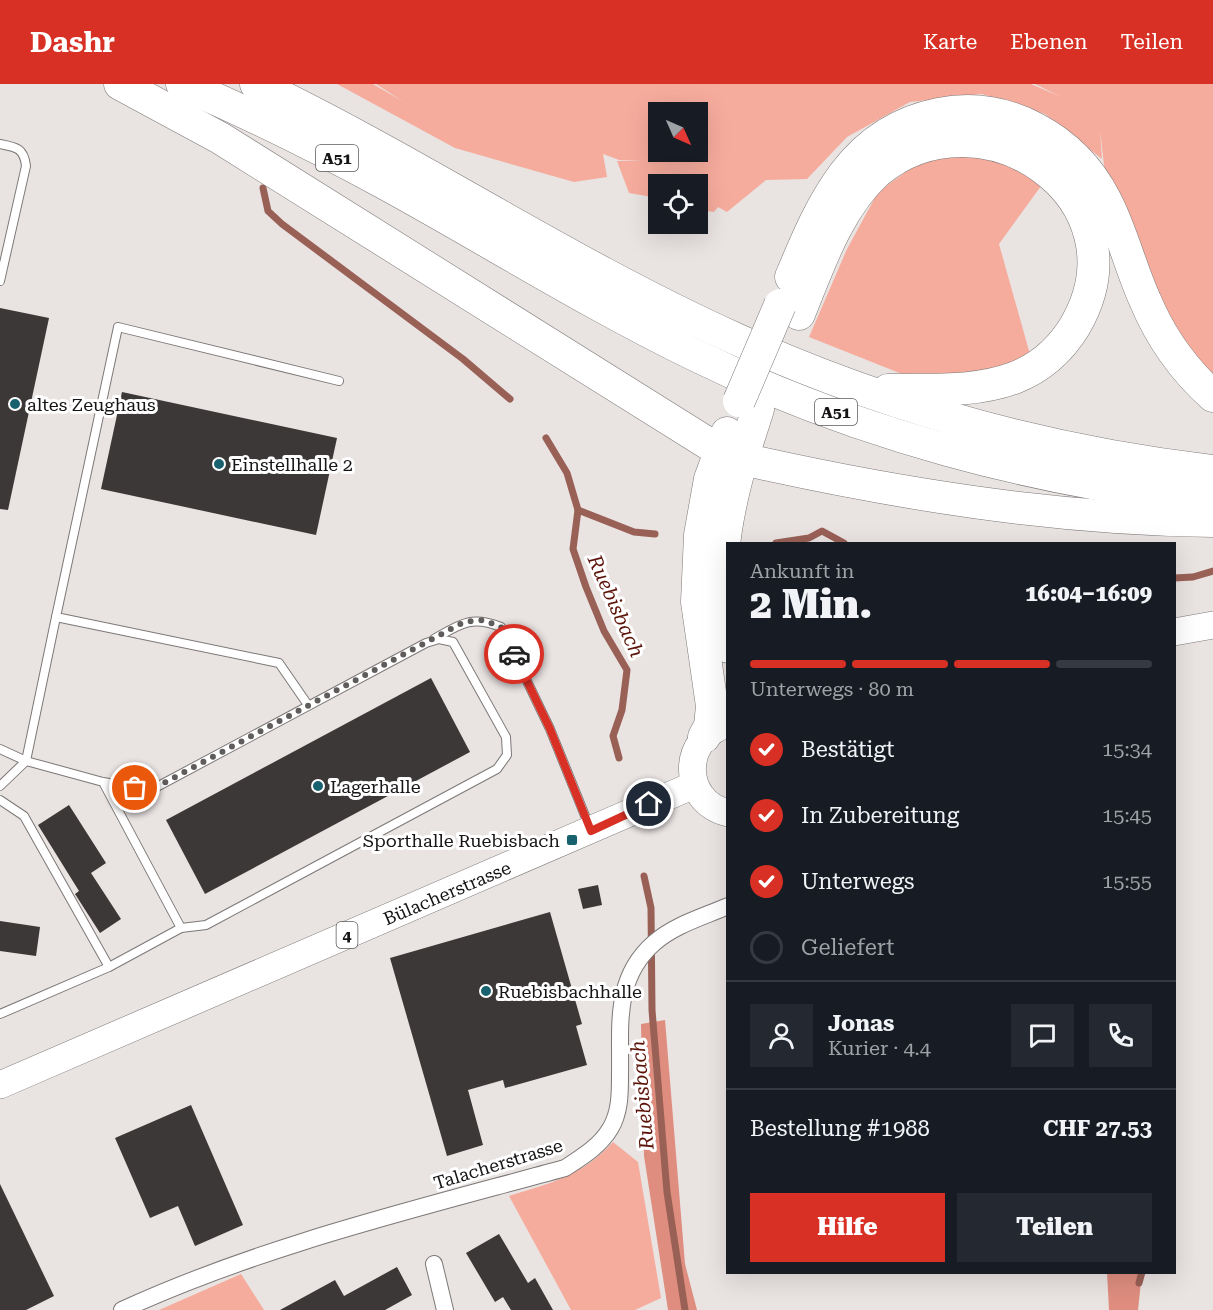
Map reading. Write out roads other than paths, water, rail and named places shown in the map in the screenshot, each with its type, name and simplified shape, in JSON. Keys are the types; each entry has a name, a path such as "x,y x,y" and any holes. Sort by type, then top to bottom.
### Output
{"highway":[{"path":"120,84 220,138 731,455 987,506 1093,516 1213,521"},
{"name":"A51","path":"182,84 333,156 590,301 698,356 758,382 854,419 973,456 1088,481 1213,500"},
{"name":"A51","path":"256,84 386,149 660,302 736,339 863,390 924,411 1039,441 1213,471"},
{"path":"716,730 710,726 712,706 697,602 702,516 731,455 749,405 789,310 825,200 848,167 875,142 892,131 926,116 963,111 1002,115 1033,126 1061,145 1097,185 1114,218 1154,319 1184,366 1213,396"},
{"path":"789,310 852,202 876,172 905,151 938,139 986,137 1017,146 1042,162 1061,179 1080,207 1092,240 1093,256 1086,302 1069,334 1057,350 1043,362 1015,378 983,387 863,390"},
{"path":"726,629 721,585 731,455"}],"main road":[{"path":"1176,632 1213,625"},
{"path":"716,730 692,759 694,785 706,802 726,812"},
{"name":"Bülacherstrasse","path":"0,1085 694,785"}],"street":[{"name":"Talacherstrasse","path":"122,1310 165,1290 273,1250 565,1167 590,1152 610,1129 620,1101 621,998 637,960 654,942 672,929 726,907"},
{"path":"434,1264 445,1310"}],"lane":[{"path":"0,144 19,148 25,155 26,166 0,281"},
{"path":"0,786 26,761 118,327 339,381"},
{"path":"56,617 279,663 308,705"},
{"path":"0,749 26,761 103,782 151,790 464,622 483,620 501,627 550,729 591,831"},
{"path":"0,1014 109,967 181,928 207,925 497,769 507,755 506,736 461,655 453,642 439,639 426,643"},
{"path":"103,782 181,928"},
{"path":"0,800 24,816 109,967"}],"waterway":[{"name":"Ruebisbach","path":"263,188 268,211 282,224 463,359 510,399"},
{"name":"Ruebisbach","path":"546,438 567,473 578,510 573,549 586,587 604,631 627,670 622,710 613,736 619,758"},
{"path":"578,510 634,532 655,534"},
{"path":"783,542 809,538 822,531 842,542"},
{"path":"1176,578 1193,577 1213,571"},
{"name":"Ruebisbach","path":"644,876 651,908 652,1010 667,1192 685,1310"},
{"path":"1139,1283 1141,1274"}],"place":[{"name":"altes Zeughaus","path":"15,404"},
{"name":"Einstellhalle 2","path":"219,464"},
{"name":"Lagerhalle","path":"318,786"},
{"name":"Sporthalle Ruebisbach","path":"572,840"},
{"name":"Ruebisbachhalle","path":"486,991"}]}
